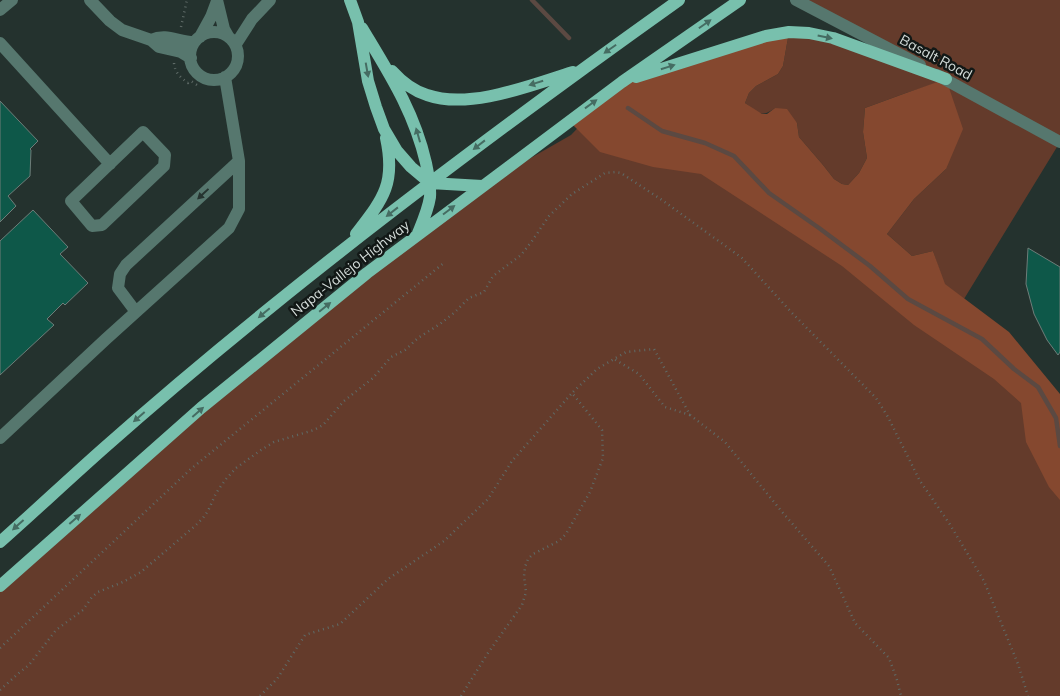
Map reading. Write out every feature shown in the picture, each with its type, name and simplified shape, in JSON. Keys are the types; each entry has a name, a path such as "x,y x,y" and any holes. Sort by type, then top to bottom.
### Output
{"main road":[{"path":"346,248 380,202 387,184 390,167 384,129 368,81 358,22 350,0"},
{"name":"Napa-Vallejo Highway","path":"0,542 104,448 271,307 506,124 679,0"},
{"name":"Napa-Vallejo Highway","path":"0,586 201,408 345,290 622,82 740,0"},
{"path":"358,22 405,101 416,126 424,153 430,183 430,196 427,212 417,235"},
{"path":"622,82 766,36 790,32 809,33 833,38 946,79"},
{"path":"378,54 394,74 409,86 426,95 447,99 470,99 495,95 582,69"},
{"path":"384,129 397,151 411,167 430,183 482,186"}],"lane":[{"path":"0,10 12,0"},
{"path":"90,0 110,21 122,30 151,40 159,47 181,52 190,58"},
{"path":"217,0 224,29 238,51 238,59 232,73 218,80 203,77 197,72 190,58 192,48 211,17 217,0"},
{"path":"232,40 270,0"},
{"name":"Basalt Road","path":"796,0 1060,142"},
{"path":"151,40 164,37 186,42 211,32 217,32 232,40"},
{"path":"0,43 110,164"},
{"path":"0,438 229,228 239,209 239,161 225,77"},
{"path":"143,132 165,155 164,166 102,225 92,226 71,201 110,164 143,132"},
{"path":"136,312 118,288 120,274 126,265 239,161"}],"path":[{"path":"180,33 187,0"},
{"path":"175,57 174,64 177,73 188,83 191,82 197,85"},
{"path":"0,690 29,665 56,630 83,610 92,597 98,592 141,572 196,525 208,511 216,493 236,468 274,442 314,430 323,425 344,401 374,378 390,357 405,350 418,338 440,324 469,298 484,292 494,276 521,255 549,216 572,194 605,174 615,172 621,173 662,200 742,258 792,313 876,398 888,417 920,481 959,538 984,581 1018,664 1028,696"},
{"path":"0,648 192,468 445,262"},
{"path":"260,696 276,679 305,635 340,624 388,579 444,541 488,499 512,461 572,393 597,369 626,352 654,349 690,415"},
{"path":"614,359 639,374 665,407 690,415 725,442 829,566 855,624 888,658 901,696"},
{"path":"461,696 488,653 522,605 526,592 524,576 528,560 533,554 559,541 566,534 590,492 603,458 602,430 572,393"}],"shaded area":[{"path":"796,0 1060,0 1060,142 964,299 944,284 933,251 912,256 887,234 914,199 946,169 946,80 865,108 863,132 867,158 859,173 848,185 834,179 799,137 797,123 775,108 762,114 745,103 749,93 756,86 778,74 783,66 789,32 809,33 941,78"},
{"path":"789,32 783,66 778,74 756,86 749,93 745,103 762,114 767,114 775,108 787,109 797,123 799,137 834,179 842,184 848,185 859,173 867,158 863,132 865,108 946,79 963,129 946,169 914,199 887,234 912,256 933,251 945,284 1009,332 1060,394 1060,500 1049,487 1026,442 1021,403 994,379 914,325 842,266 701,174 653,167 600,152 569,121 622,82"},
{"path":"622,82 982,339 1060,446 1060,696 0,696 0,586 128,472 482,186 571,135"}],"building":[{"path":"0,101 38,141 30,149 30,176 8,196 16,206 0,222"},
{"path":"33,210 68,247 60,254 88,283 47,319 54,325 0,375 0,241"},
{"path":"1028,248 1060,267 1060,352 1058,355 1047,340 1034,314 1026,284"}],"waterway":[{"path":"532,0 569,38"},
{"path":"628,108 662,131 705,143 734,156 769,193 870,266 908,299 982,339 1014,369 1038,387 1056,418 1060,446"}]}
